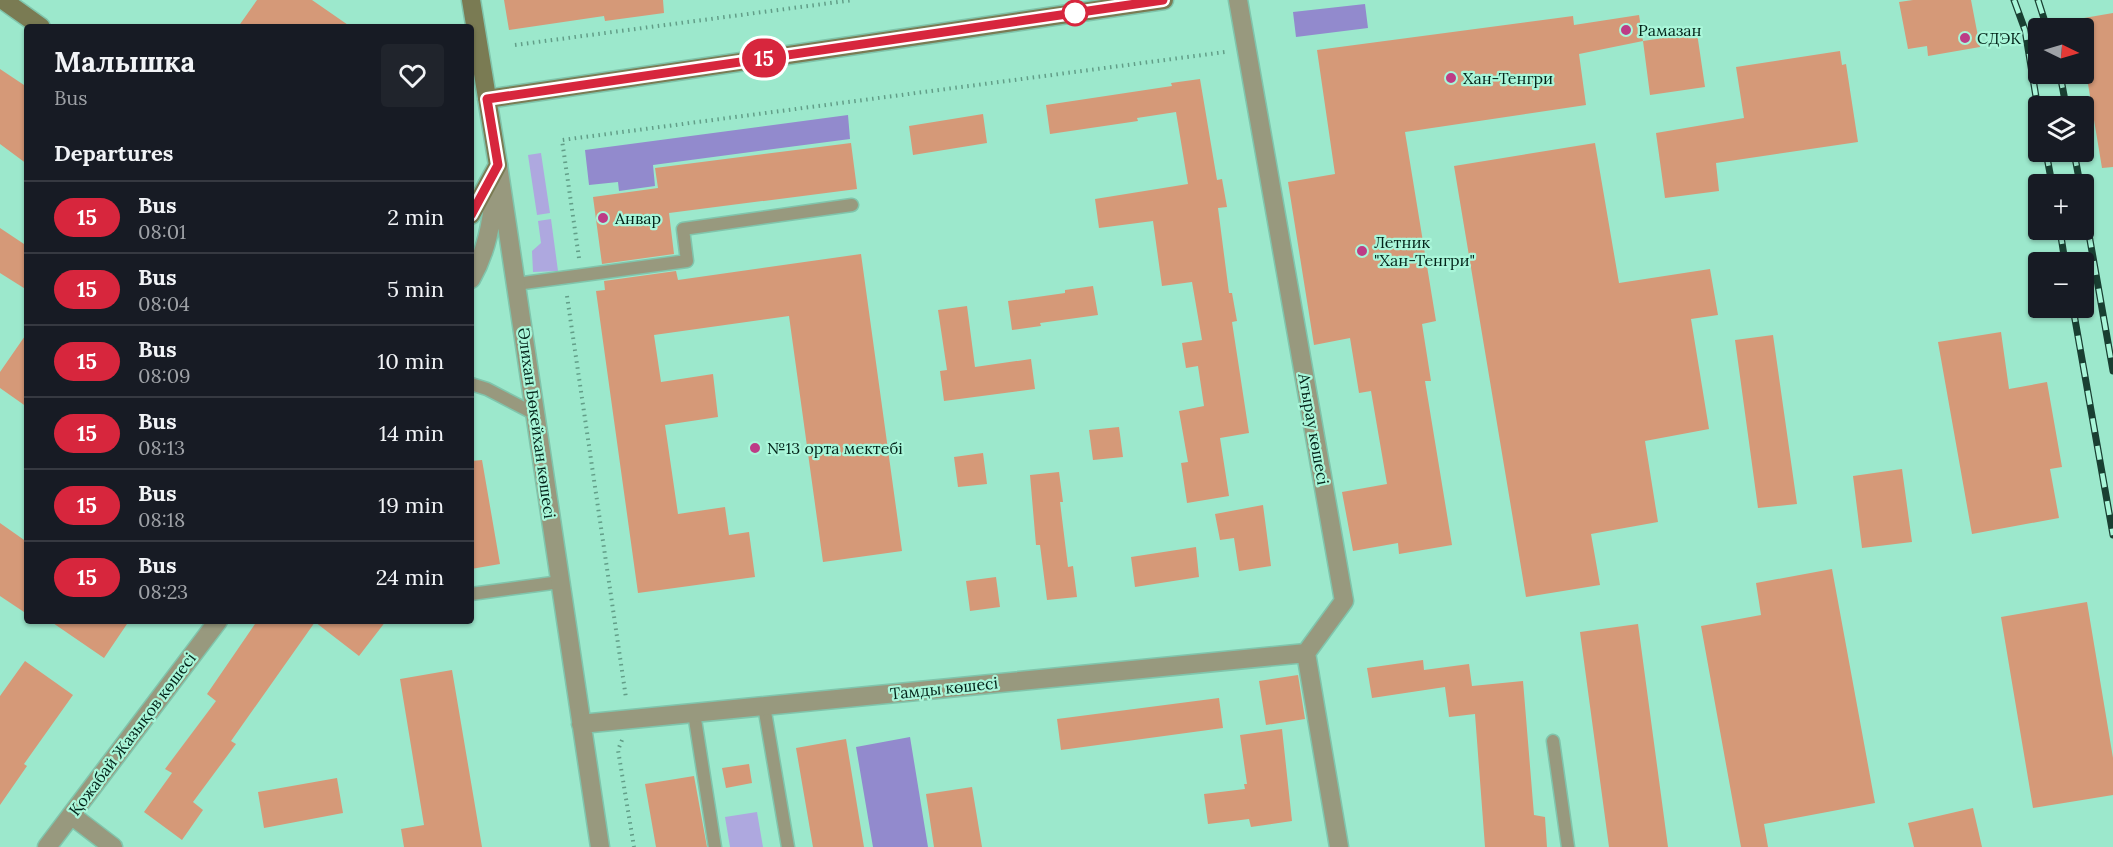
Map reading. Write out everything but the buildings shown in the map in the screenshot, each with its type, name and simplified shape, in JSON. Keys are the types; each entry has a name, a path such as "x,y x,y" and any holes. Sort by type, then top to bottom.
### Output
{"street":[{"path":"3,0 37,24"},
{"name":"Әлихан Бөкейхан көшесі","path":"471,0 498,165 600,847"},
{"path":"487,99 1164,0"},
{"name":"Атырау көшесі","path":"1238,0 1344,601 1306,653"},
{"path":"474,209 498,165"},
{"path":"474,274 488,242 498,165"},
{"name":"Қожабай Жазықов көшесі","path":"47,847 216,624"},
{"path":"1306,653 1339,847"},
{"name":"Тамды көшесі","path":"581,724 1306,653"},
{"path":"71,815 113,847"}],"lane":[{"path":"516,284 687,261 683,229 852,205"},
{"path":"474,385 487,388 535,414"},
{"path":"474,594 560,582"},
{"path":"764,706 788,847"},
{"path":"694,713 715,847"},
{"path":"1553,741 1568,847"}],"path":[{"path":"514,45 853,0"},
{"path":"581,275 562,140 1246,49"},
{"path":"564,278 629,719 618,750 634,847"}],"shaded area":[{"path":"1365,4 1368,28 1296,37 1293,12"},
{"path":"848,115 850,139 653,165 655,186 619,191 618,182 589,185 585,150"},
{"path":"541,153 550,213 537,215 528,155"},
{"path":"551,219 558,271 533,272 532,251 541,243 538,221"},
{"path":"910,737 928,847 873,847 856,747"},
{"path":"757,812 763,847 730,847 725,817"}],"railway":[{"path":"2014,0 2025,30 2036,96"},
{"path":"2038,0 2044,18"},
{"path":"2062,84 2064,96"},
{"path":"2048,162 2050,174"},
{"path":"2076,162 2078,174"},
{"path":"2062,240 2063,252"},
{"path":"2090,240 2113,371"},
{"path":"2075,318 2113,535"}],"bus line":[{"name":"15","path":"474,210 498,165 487,99 1163,0"}],"place":[{"name":"Рамазан","path":"1626,30"},
{"name":"СДЭК","path":"1965,38"},
{"name":"Хан-Тенгри","path":"1451,78"},
{"name":"Анвар","path":"603,218"},
{"name":"Летник \"Хан-Тенгри\"","path":"1362,251"},
{"name":"№13 орта мектебі","path":"755,448"}]}
